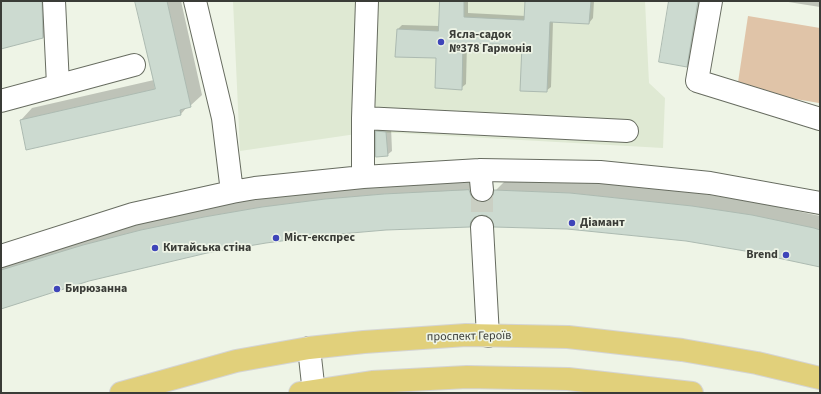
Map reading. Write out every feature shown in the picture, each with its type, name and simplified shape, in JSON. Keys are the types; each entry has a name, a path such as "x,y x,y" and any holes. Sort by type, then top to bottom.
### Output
{"main road":[{"name":"проспект Героїв","path":"121,393 236,361 309,348 466,335 568,337 682,350 757,363 820,378"},
{"path":"310,392 372,382 468,377 568,379 692,393"}],"lane":[{"path":"54,1 58,86"},
{"path":"195,1 223,118 232,192"},
{"path":"363,177 363,118 367,1"},
{"path":"711,1 697,81 820,119"},
{"path":"1,101 134,65"},
{"path":"363,118 627,130"},
{"path":"1,256 134,214 232,192 255,188 363,177 481,180 600,172 710,183 819,198"},
{"path":"482,227 488,336"},
{"path":"309,348 310,392"}],"shaded area":[{"name":"Ясла-садок №378 Гармонія","path":"233,1 645,1 649,83 665,98 663,148 397,133 363,133 240,151"},
{"path":"748,16 820,28 819,103 737,89"}],"building":[{"path":"1,1 42,1 43,38 1,49"},
{"path":"135,1 167,1 191,107 180,110 181,115 26,150 20,120 155,89"},
{"path":"440,1 464,1 464,17 524,20 525,1 591,1 589,24 550,22 547,92 520,91 522,45 463,43 462,90 435,88 436,58 395,57 397,29 438,31"},
{"path":"669,1 698,1 687,67 659,62"},
{"path":"376,131 386,132 388,156 376,157"},
{"name":"Китайська стіна","path":"469,190 472,198 477,202 490,200 494,190 570,193 692,206 752,215 814,228 820,230 820,267 745,251 686,241 567,229 494,227 492,220 487,216 482,215 475,217 471,221 470,227 386,230 328,235 266,243 207,253 89,281 1,309 1,270 83,245 141,230 262,207 325,199 384,194"}],"tunnel":[{"path":"482,190 482,227"}],"place":[{"name":"Ясла-садок №378 Гармонія","path":"441,42"},
{"name":"Діамант","path":"572,223"},
{"name":"Міст-експрес","path":"276,238"},
{"name":"Китайська стіна","path":"155,248"},
{"name":"Brend","path":"786,255"},
{"name":"Бирюзанна","path":"57,289"}]}
